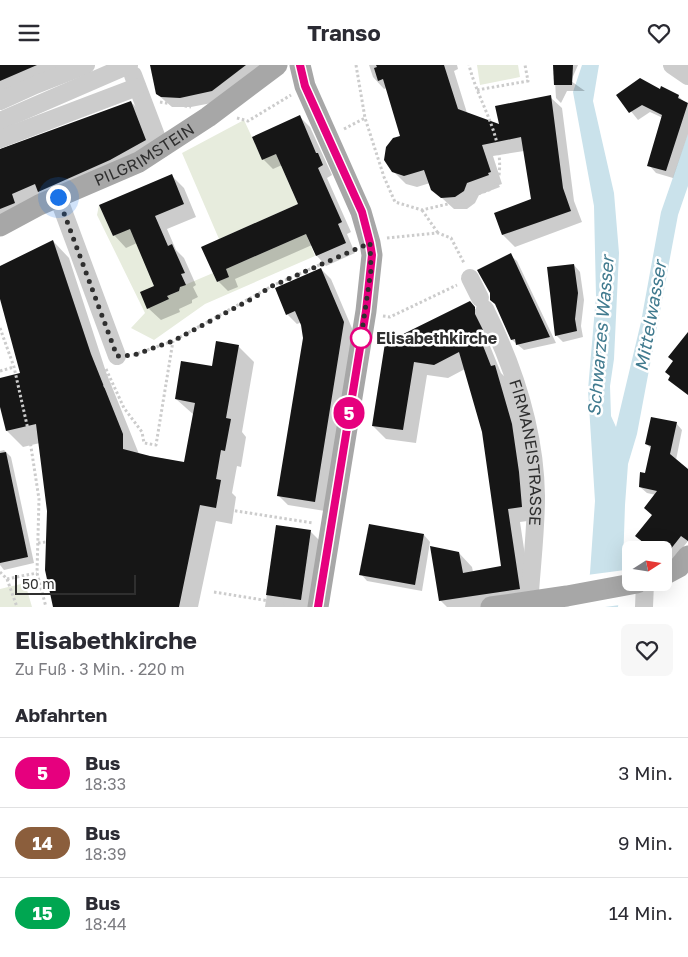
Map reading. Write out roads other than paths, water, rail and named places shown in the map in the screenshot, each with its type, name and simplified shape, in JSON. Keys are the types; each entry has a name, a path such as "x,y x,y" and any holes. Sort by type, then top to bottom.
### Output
{"main road":[{"name":"PILGRIMSTEIN","path":"0,226 58,197 139,162 208,117 276,65"},
{"path":"300,65 305,86 362,212 370,243 371,270 318,607"},
{"path":"672,570 688,556"},
{"path":"491,607 529,599 567,596 622,586"}],"street":[{"path":"0,101 86,65"},
{"path":"0,121 130,65 161,149"},
{"path":"672,65 688,77"},
{"path":"0,139 137,87"},
{"path":"58,197 117,356"},
{"name":"FIRMANEISTRASSE","path":"470,278 494,327 521,398 534,466 536,497 529,599"},
{"path":"639,591 644,607"}],"water":[{"path":"582,65 599,65 593,101 614,193 619,253 614,359 610,386 611,416 616,427 641,322 661,212 688,134 688,186 678,215 637,434 628,464 624,541 622,541 622,573 618,607 585,607 590,573 595,501 588,390 596,296 594,206 573,92"}],"place":[{"name":"Elisabethkirche","path":"361,338"}],"water label":[{"name":"Mittelwasser","path":"650,316"},
{"name":"Schwarzes Wasser","path":"600,336"}]}
